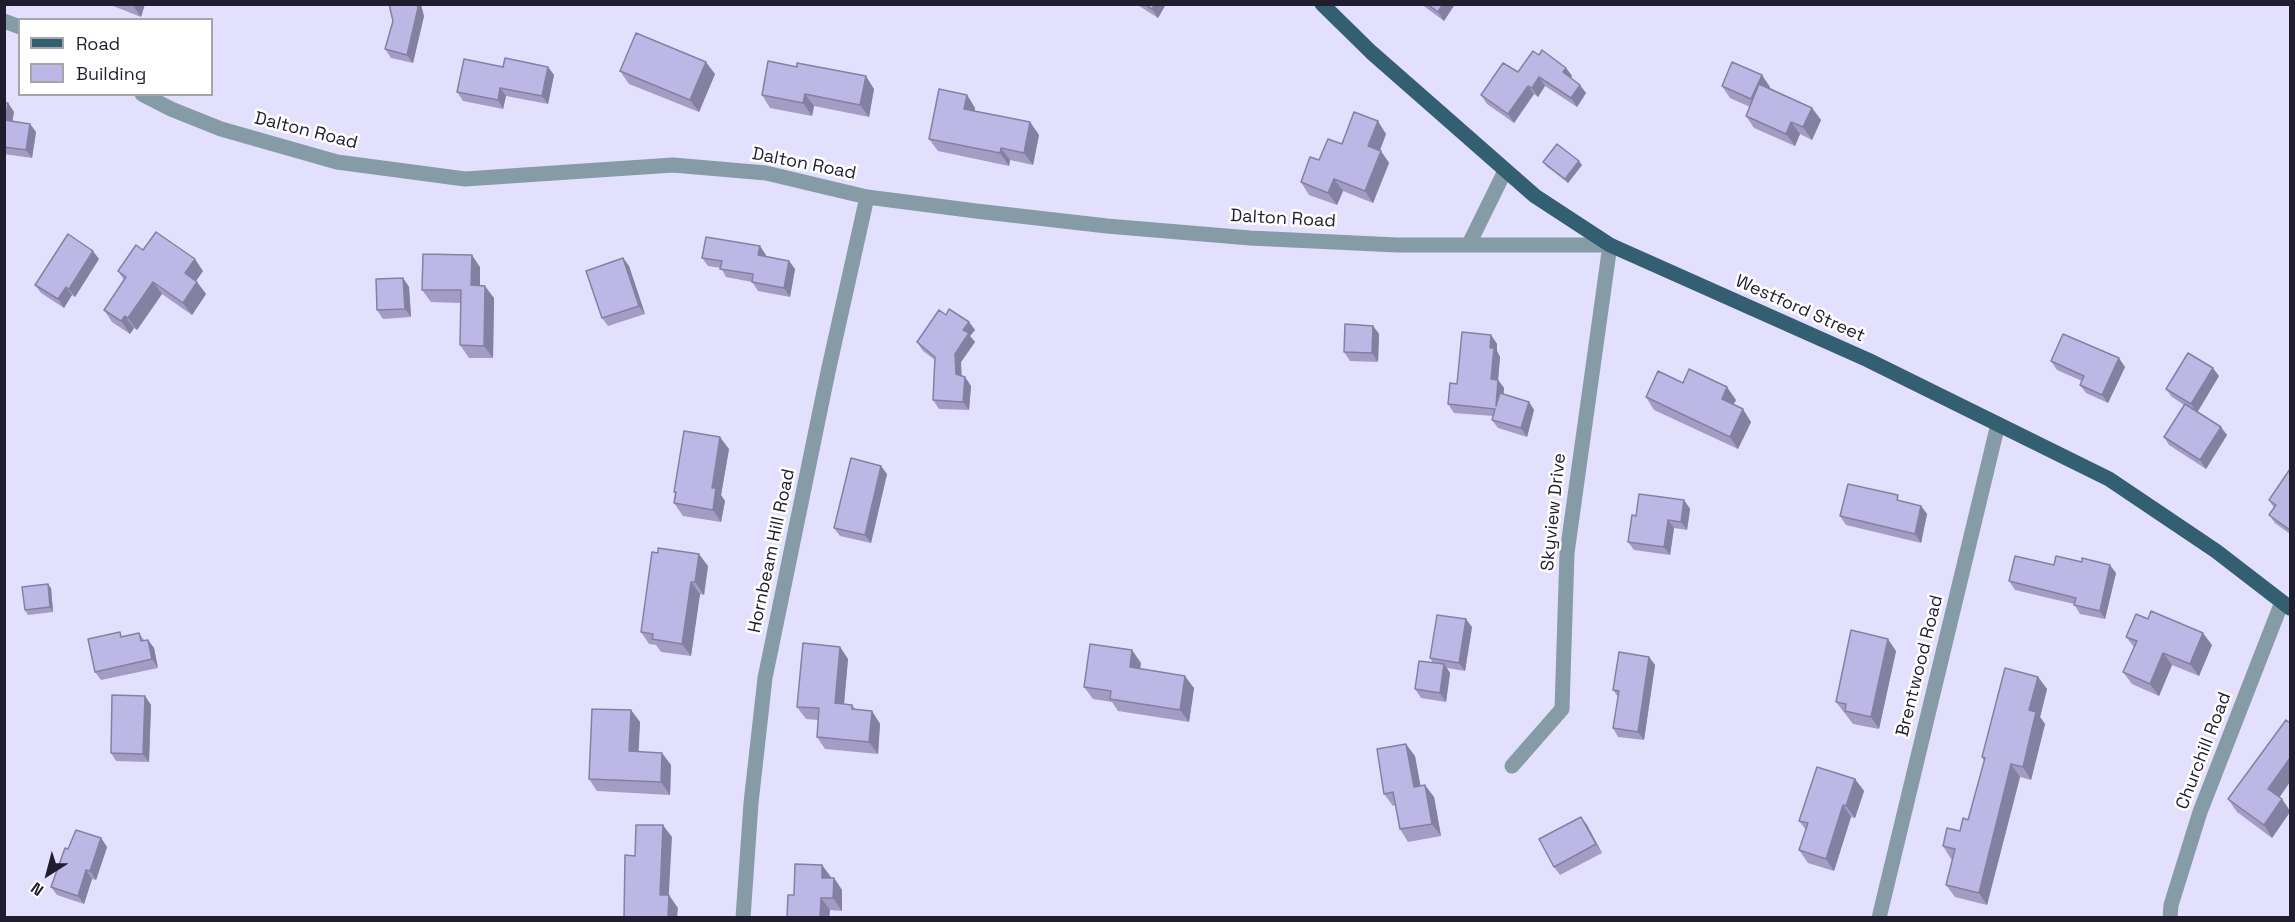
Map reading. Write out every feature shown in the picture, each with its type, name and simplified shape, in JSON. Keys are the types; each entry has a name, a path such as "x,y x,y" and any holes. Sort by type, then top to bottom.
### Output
{"main road":[{"name":"Westford Street","path":"1322,4 1371,52 1534,196 1610,245 1868,360 2109,478 2216,551 2286,605"}],"street":[{"name":"Dalton Road","path":"146,96 221,129 337,162 465,179 673,165 766,174 867,197 1107,226 1250,238 1397,245 1610,245"},
{"path":"1469,244 1505,171"},
{"name":"Hornbeam Hill Road","path":"743,918 751,803 765,678 828,372 867,197"},
{"name":"Skyview Drive","path":"1512,766 1562,709 1567,553 1610,245"},
{"name":"Brentwood Road","path":"1879,918 1998,424"},
{"name":"Churchill Road","path":"2170,918 2171,905 2200,812 2286,605"}],"building":[{"path":"389,4 417,4 407,55 385,49 393,21"},
{"path":"1144,4 1155,4 1152,9"},
{"path":"1427,4 1443,4 1438,12"},
{"path":"636,33 706,62 690,100 620,71"},
{"path":"1542,50 1566,68 1563,72 1580,85 1571,98 1539,77 1532,88 1528,86 1508,114 1481,95 1503,63 1518,72 1533,51 1539,55"},
{"path":"505,58 548,67 542,96 500,88 498,100 457,92 464,59 503,67"},
{"path":"768,61 797,67 797,63 866,76 860,105 805,94 803,103 762,95"},
{"path":"1732,62 1762,75 1751,99 1722,86"},
{"path":"1759,84 1812,108 1803,127 1791,122 1786,134 1746,116"},
{"path":"939,89 967,95 964,109 1030,122 1024,153 1001,148 1000,153 929,139"},
{"path":"4,103 8,103 5,120 30,124 26,150 4,147"},
{"path":"1354,112 1378,121 1368,146 1381,151 1365,191 1334,179 1328,193 1301,182 1310,157 1319,160 1328,139 1342,144"},
{"path":"1557,144 1579,161 1565,179 1543,162"},
{"path":"156,232 195,259 185,273 197,282 183,303 153,282 128,318 125,316 121,321 104,310 126,277 118,271 136,245 143,250"},
{"path":"68,234 93,251 69,289 66,287 58,299 35,285"},
{"path":"706,237 760,246 758,255 789,261 784,288 752,282 753,274 720,269 722,261 702,258"},
{"path":"423,254 472,255 471,285 485,286 484,346 460,345 461,290 422,290"},
{"path":"623,258 639,306 602,318 586,271"},
{"path":"403,278 405,309 377,310 376,279"},
{"path":"949,309 969,322 963,330 969,333 955,354 956,374 965,377 963,402 933,400 935,357 917,342 939,310 946,315"},
{"path":"1345,324 1373,326 1372,353 1344,352"},
{"path":"1462,332 1491,335 1490,348 1494,348 1491,379 1498,380 1496,406 1500,393 1529,402 1521,428 1492,420 1495,409 1448,404 1450,383 1457,384"},
{"path":"2063,334 2119,358 2102,395 2080,385 2084,376 2051,361"},
{"path":"2188,353 2213,368 2191,404 2166,389"},
{"path":"1689,369 1727,387 1722,399 1743,409 1730,437 1646,397 1658,371 1683,383"},
{"path":"2185,404 2221,427 2200,460 2164,437"},
{"path":"684,431 720,437 712,488 716,488 713,510 674,503"},
{"path":"851,458 881,466 865,535 834,528"},
{"path":"2290,469 2290,530 2269,515 2276,505 2269,500"},
{"path":"1848,484 1898,495 1897,500 1921,506 1915,534 1840,516"},
{"path":"1639,494 1684,500 1681,522 1668,520 1664,547 1628,542 1632,515 1636,516"},
{"path":"658,548 699,554 695,582 691,582 682,644 652,639 653,634 641,632 652,552 658,553"},
{"path":"2015,556 2054,565 2056,556 2082,562 2082,558 2110,565 2100,611 2074,605 2076,598 2009,581"},
{"path":"48,584 50,607 25,610 22,587"},
{"path":"2151,611 2203,633 2190,664 2163,653 2150,684 2123,672 2137,641 2126,637 2136,614 2148,619"},
{"path":"1437,615 1466,619 1459,663 1430,658"},
{"path":"1851,630 1888,639 1871,717 1845,711 1846,704 1836,702"},
{"path":"120,632 121,637 139,633 141,641 148,640 152,659 95,672 88,639"},
{"path":"803,643 840,647 835,703 852,705 852,709 872,711 869,742 817,737 819,708 797,707"},
{"path":"1090,644 1132,650 1130,667 1185,676 1180,710 1110,699 1111,691 1084,687"},
{"path":"1619,652 1649,657 1638,732 1613,728 1619,691 1613,690"},
{"path":"1419,661 1444,664 1440,693 1415,689"},
{"path":"2005,668 2038,677 2029,710 2036,712 2023,767 2011,764 1979,893 1946,885 1955,849 1943,846 1947,828 1960,831 1963,818 1968,820 1985,758 1982,757"},
{"path":"112,695 145,696 143,754 111,753"},
{"path":"592,709 631,710 629,751 662,753 661,782 589,779"},
{"path":"2286,720 2290,723 2290,758 2268,789 2282,799 2264,825 2228,799"},
{"path":"1406,744 1414,787 1425,785 1432,824 1400,829 1393,792 1384,794 1377,749"},
{"path":"1817,767 1855,779 1846,806 1843,805 1826,859 1799,850 1808,823 1799,821"},
{"path":"1581,817 1596,844 1554,867 1539,839"},
{"path":"636,825 663,825 660,895 669,895 668,918 624,918 625,855 635,856"},
{"path":"76,830 101,838 90,871 86,870 78,896 51,887 65,848 68,849"},
{"path":"795,864 822,865 822,878 834,878 833,898 821,898 820,918 787,918 788,895 794,895"}]}
